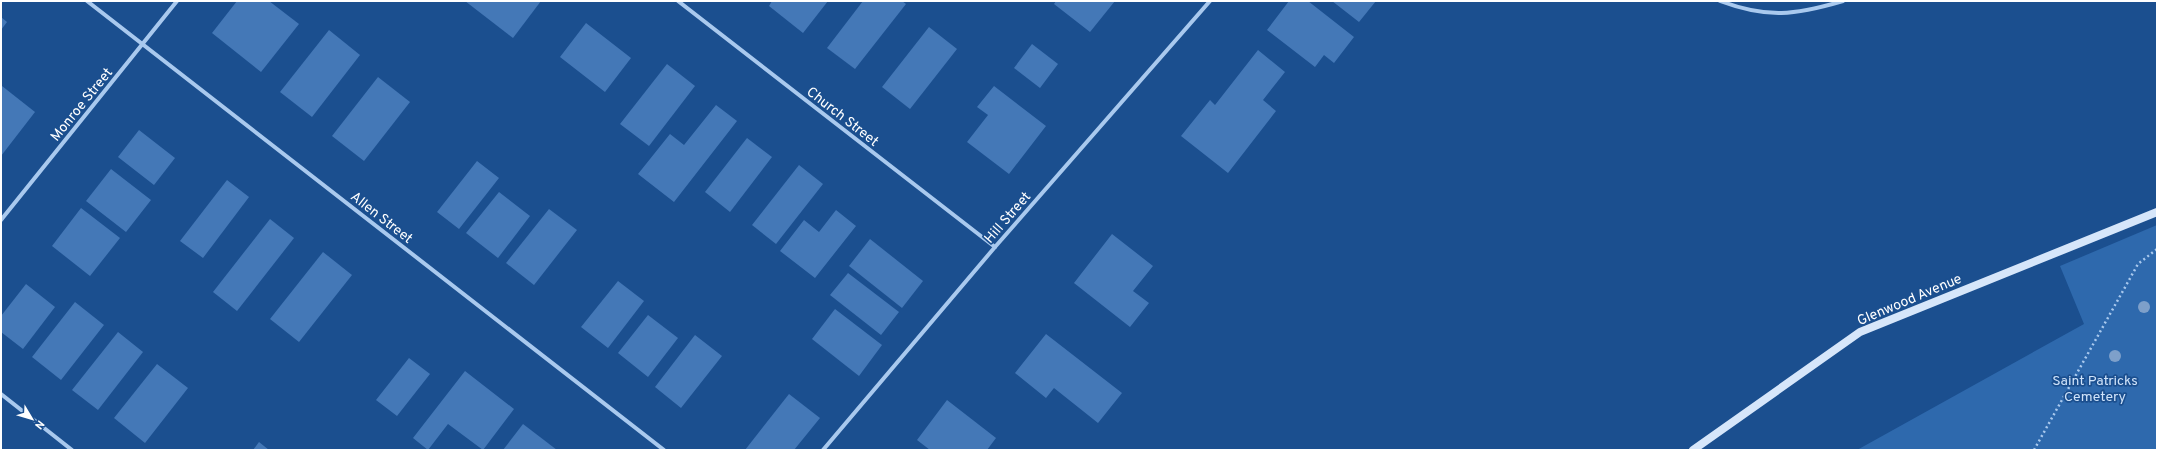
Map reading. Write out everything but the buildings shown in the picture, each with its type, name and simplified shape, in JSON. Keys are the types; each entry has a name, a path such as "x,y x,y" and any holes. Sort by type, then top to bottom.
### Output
{"street":[{"name":"Allen Street","path":"87,1 664,450"},
{"name":"Monroe Street","path":"1,220 177,1"},
{"name":"Church Street","path":"678,1 995,247"},
{"name":"Hill Street","path":"823,450 995,247 1210,1"},
{"path":"1720,1 1745,10 1773,14 1791,13 1843,1"},
{"name":"Glenwood Avenue","path":"1693,450 1860,332 2157,212"},
{"path":"1,394 72,450"}],"path":[{"path":"2034,450 2138,264 2157,249"}],"green space":[{"name":"Saint Patricks Cemetery","path":"2157,225 2157,450 1857,450 2084,324 2060,266"}]}
